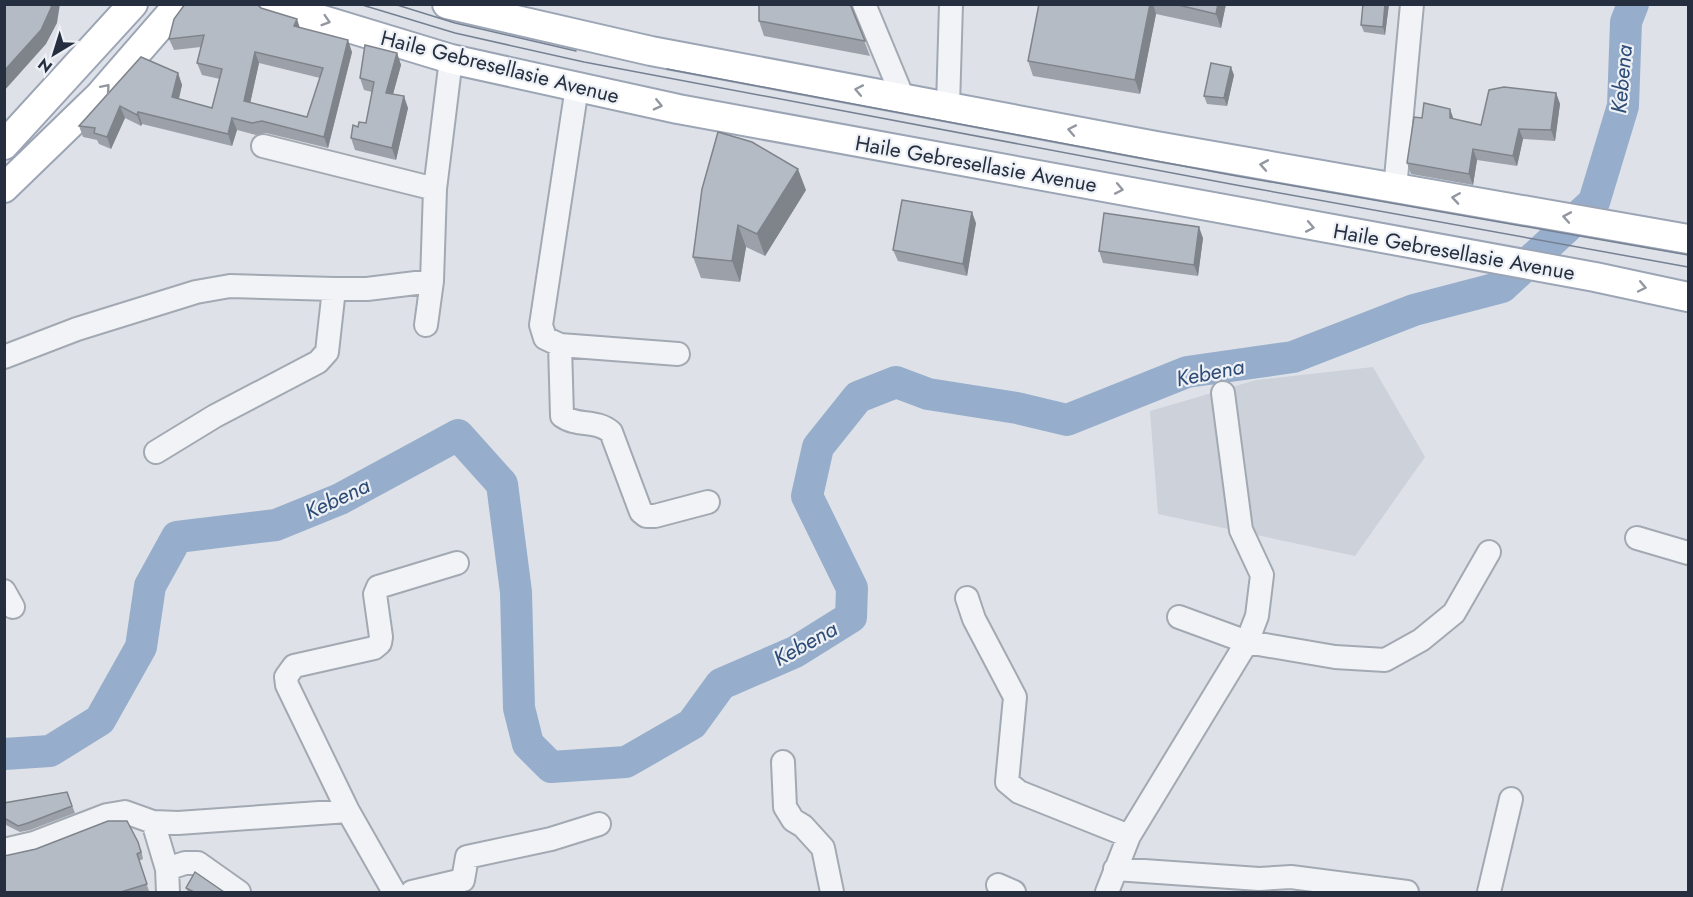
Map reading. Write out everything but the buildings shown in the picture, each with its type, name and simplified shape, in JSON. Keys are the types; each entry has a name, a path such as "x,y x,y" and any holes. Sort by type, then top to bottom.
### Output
{"main road":[{"path":"4,118 95,22 106,4"},
{"path":"4,145 133,4"},
{"path":"4,166 75,95 155,4"},
{"path":"4,188 100,95 179,4"},
{"name":"Haile Gebresellasie Avenue","path":"270,4 451,59 678,110 1491,258 1689,297"},
{"path":"447,4 651,51 1395,189 1514,207 1689,239"}],"street":[{"path":"864,4 903,98"},
{"path":"948,106 951,4"},
{"path":"1395,189 1413,4"},
{"path":"426,325 432,281 435,189 451,59"},
{"path":"577,87 541,325 545,338 560,345 678,354"},
{"path":"263,146 435,189"},
{"path":"4,357 77,329 196,292 230,286 334,289 432,281"},
{"path":"156,452 215,416 318,362 327,352 334,289"},
{"path":"560,345 562,416 567,420 602,424 611,432 641,512 646,516 655,516 708,502"},
{"path":"1107,892 1129,836 1247,642 1257,616 1262,593 1262,574 1241,530 1223,393"},
{"path":"1637,538 1689,554"},
{"path":"1179,617 1247,642 1335,657 1385,660 1421,640 1454,613 1489,552"},
{"path":"394,892 348,811 287,685 288,672 294,666 374,648 380,643 381,637 375,594 378,587 457,563"},
{"path":"967,598 974,618 1015,697 1007,782 1019,792 1129,836"},
{"path":"783,762 785,807 793,820 803,826 823,848 832,892"},
{"path":"1489,892 1511,800"},
{"path":"4,850 34,843 106,815 125,812 153,822 242,820 348,811"},
{"path":"153,822 166,886"},
{"path":"412,892 463,880 467,857 551,839 599,824"},
{"path":"166,886 185,863 198,863 239,892"},
{"path":"1116,869 1259,879 1291,877 1407,892"}],"shaded area":[{"path":"1373,367 1425,457 1355,556 1158,514 1150,411 1256,380"}],"waterway":[{"name":"Kebena","path":"4,754 50,751 100,720 141,647 150,586 177,537 276,525 340,499 458,435 502,484 516,592 519,708 528,744 551,767 626,762 692,724 721,684 795,652 851,617 852,588 807,496 818,447 858,397 896,382 928,394 1017,408 1067,420 1187,372 1293,357 1414,310 1502,287 1594,202 1623,106 1626,22 1633,4"}],"tram line":[{"path":"359,4 455,33 584,62 1236,185 1688,267"},
{"path":"394,4 455,23 576,51"},
{"path":"667,69 1231,175 1688,255"}]}
